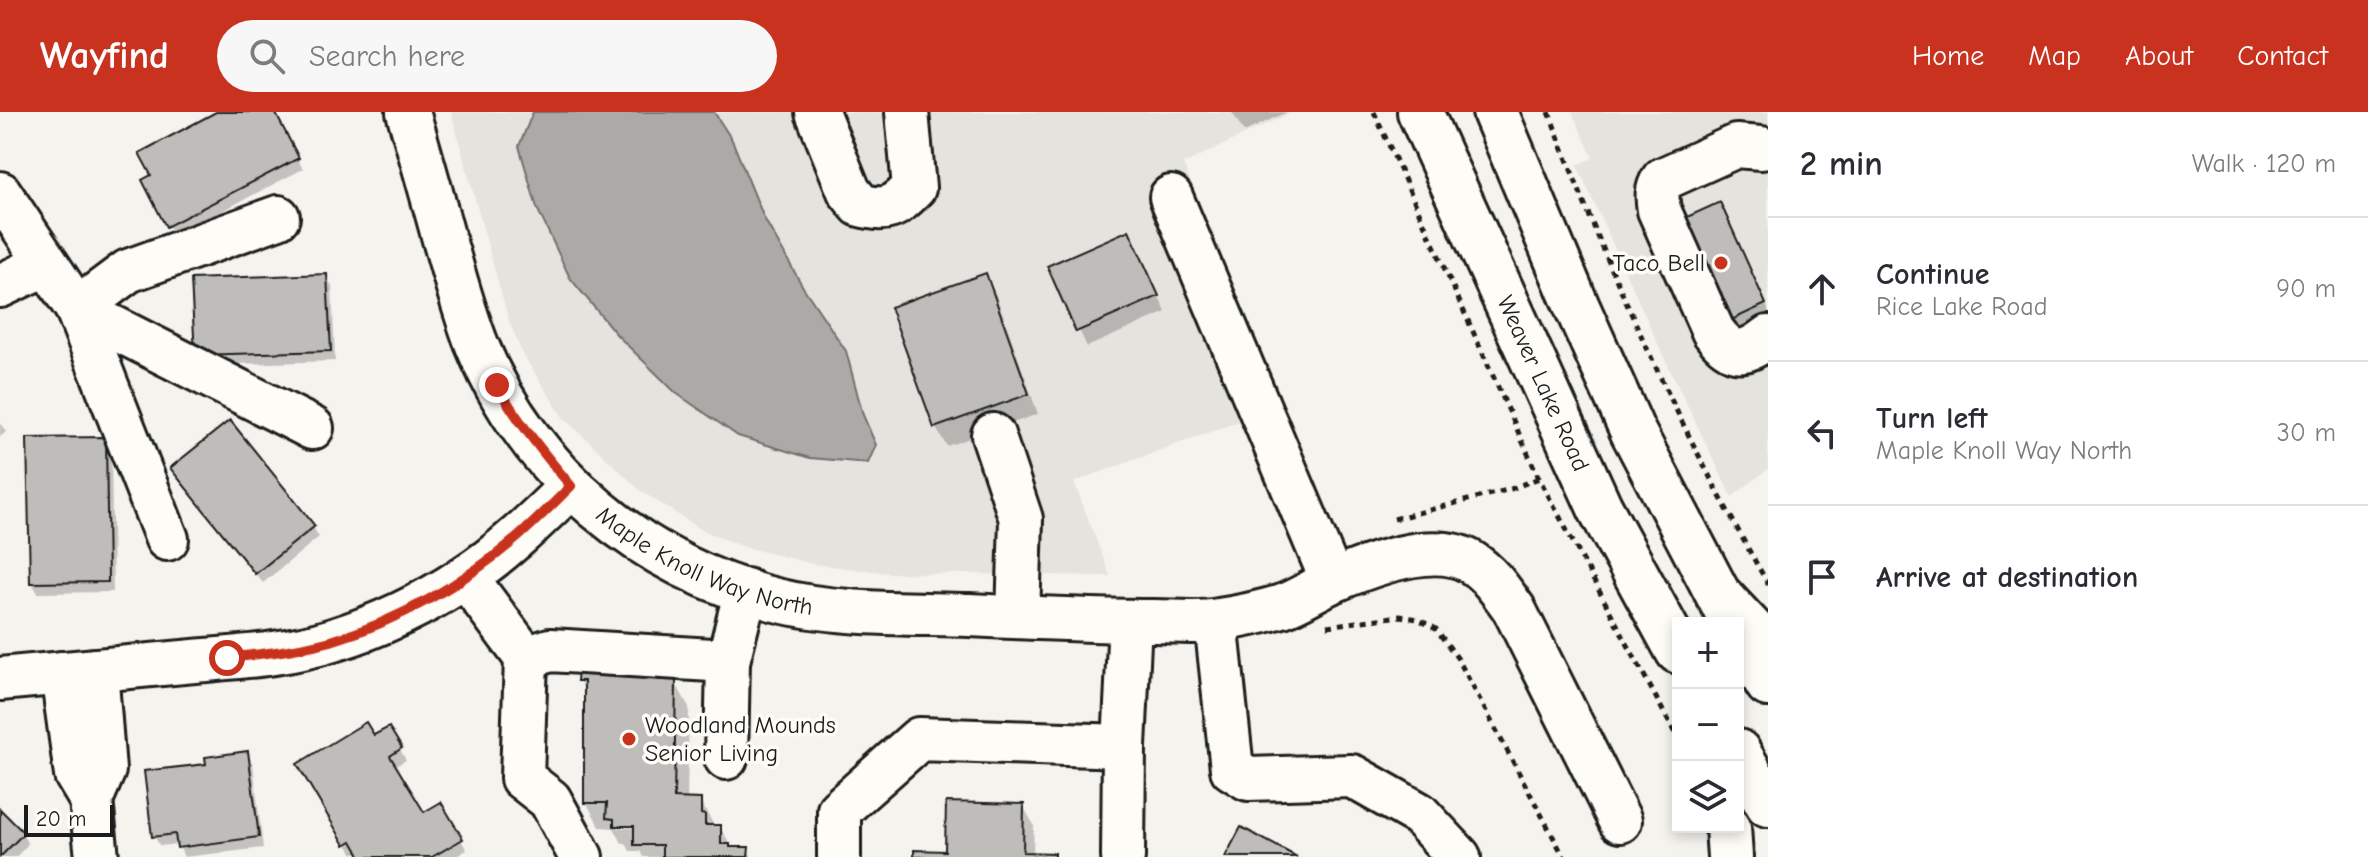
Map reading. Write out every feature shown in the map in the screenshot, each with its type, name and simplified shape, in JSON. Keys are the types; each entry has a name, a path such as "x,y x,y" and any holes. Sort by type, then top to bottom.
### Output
{"main road":[{"name":"Weaver Lake Road","path":"1420,112 1600,508 1672,640"},
{"path":"1495,112 1633,432 1725,609 1768,647"},
{"path":"1744,642 1768,684"},
{"path":"1743,761 1768,804"},
{"path":"1728,833 1730,857"}],"street":[{"name":"Maple Knoll Way North","path":"408,112 464,308 478,347 515,415 571,486 604,516 657,552 701,574 776,600 832,609 1130,621 1216,621 1283,605 1332,581 1400,557 1439,553 1468,560 1492,578 1514,609 1620,821"},
{"path":"817,112 849,191 860,205 888,209 914,188 907,112"},
{"path":"1766,152 1736,146 1663,179 1657,187 1657,197 1659,210 1713,331 1723,344 1737,352 1747,350 1768,337"},
{"path":"0,193 77,309 167,539"},
{"path":"1171,197 1332,581"},
{"path":"77,309 128,271 278,217"},
{"path":"0,286 46,264"},
{"path":"77,309 312,428"},
{"path":"993,435 1021,519 1018,617"},
{"path":"0,679 289,650 331,641 374,626 466,577 518,537 571,486"},
{"path":"466,577 526,658 522,778 550,800 581,857"},
{"path":"726,758 728,661 746,590"},
{"path":"1123,857 1130,621"},
{"path":"1216,621 1232,769 1248,779 1352,776 1419,814 1459,857"},
{"path":"526,658 550,650 728,661"},
{"path":"79,672 76,775 91,800 97,857"},
{"path":"839,857 839,810 919,739 1124,746"}],"path":[{"path":"1549,112 1597,236 1657,367 1731,520 1768,584"},
{"path":"1317,627 1400,616 1418,619 1436,629 1458,659 1564,857"}],"shaded area":[{"path":"451,112 1292,112 1183,164 1284,405 1074,482 1110,576 889,573 813,564 741,546 702,530 641,491 563,417 522,353 508,318"},
{"path":"533,112 714,112 732,140 764,218 803,287 846,351 863,415 876,445 868,463 810,458 738,436 676,393 617,335 570,278 537,208 519,146"},
{"path":"1572,112 1768,112 1768,469 1732,497 1662,353 1577,165 1593,158"}],"building":[{"path":"216,112 275,112 299,158 166,227 142,180 151,175 139,153"},
{"name":"Taco Bell","path":"1720,202 1766,304 1723,324 1676,222"},
{"path":"1129,230 1159,296 1076,332 1047,266"},
{"path":"986,273 1029,394 934,428 890,307"},
{"path":"327,274 331,351 195,355 191,279"},
{"path":"230,420 315,526 255,574 170,468"},
{"path":"106,437 108,582 30,583 27,438"},
{"name":"Woodland Mounds Senior Living","path":"578,670 613,670 615,675 659,676 659,680 676,680 674,798 701,799 705,825 721,825 721,844 749,847 748,857 662,857 662,845 634,845 634,826 614,826 614,819 606,818 607,803 584,803 584,681 577,681"},
{"path":"366,722 374,735 389,727 402,748 390,756 424,812 441,802 463,839 432,857 361,857 352,841 345,845 297,764"},
{"path":"248,751 259,837 177,848 175,834 152,837 144,771 206,764 205,757"},
{"path":"946,802 1024,804 1023,852 1055,853 1055,857 914,857 914,850 945,851"},
{"path":"0,809 24,833 0,857"},
{"path":"1241,827 1297,857 1225,857"}],"place":[{"name":"Taco Bell","path":"1721,263"},
{"name":"Woodland Mounds Senior Living","path":"629,739"}],"route":[{"path":"227,658 331,641 374,626 423,602 466,577 518,537 571,486 540,450 497,385"}]}
